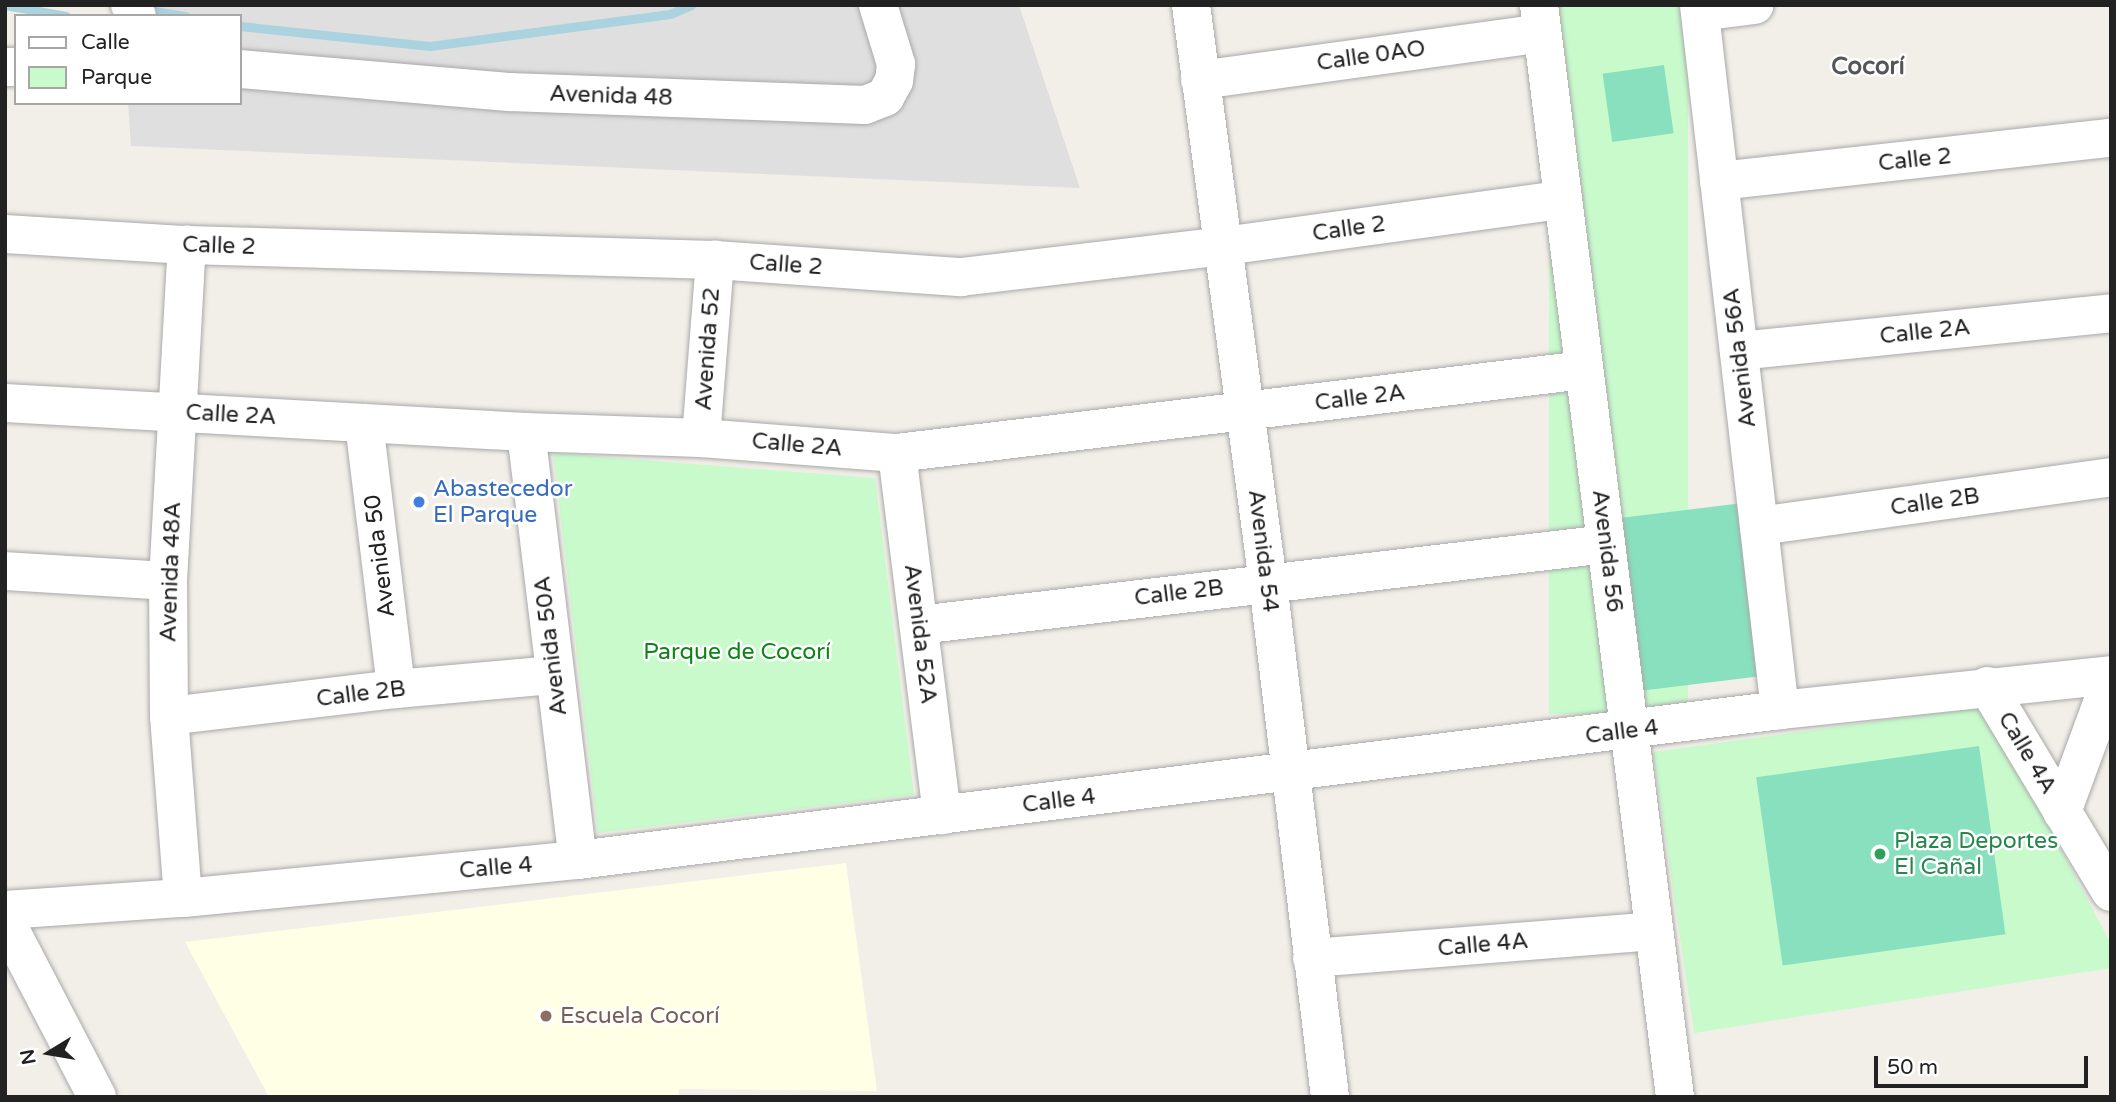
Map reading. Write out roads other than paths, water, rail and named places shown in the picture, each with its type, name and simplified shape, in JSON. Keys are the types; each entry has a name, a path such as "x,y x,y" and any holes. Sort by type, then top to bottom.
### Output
{"street":[{"name":"Avenida 48","path":"242,69 510,92 865,105 885,97 894,81 896,64 878,5"},
{"name":"Avenida 54","path":"1191,5 1268,583 1330,1097"},
{"path":"1699,9 1755,5"},
{"name":"Avenida 56A","path":"1699,9 1780,710"},
{"name":"Calle 0AO","path":"1200,80 1540,19"},
{"name":"Avenida 56","path":"1540,19 1654,931 1671,1096"},
{"name":"Calle 2","path":"1719,181 2111,138"},
{"name":"Calle 2","path":"5,234 187,245 715,260 961,276 1224,246 1562,200"},
{"name":"Avenida 48A","path":"183,898 169,716 168,581 187,245"},
{"name":"Avenida 52","path":"701,438 715,260"},
{"name":"Calle 2A","path":"1739,351 2111,313"},
{"name":"Calle 2A","path":"5,403 526,432 701,438 897,453 1584,370"},
{"name":"Avenida 50","path":"364,423 396,689"},
{"name":"Avenida 50A","path":"526,432 578,860"},
{"name":"Avenida 52A","path":"897,453 942,815"},
{"name":"Calle 2B","path":"1759,526 2111,477"},
{"name":"Calle 2B","path":"919,625 1606,544"},
{"path":"5,570 168,581"},
{"name":"Calle 2B","path":"169,716 396,689 554,675"},
{"path":"2062,812 2111,677"},
{"name":"Calle 4","path":"5,910 183,898 578,860 1629,731 1780,710 1987,686 2111,677"},
{"name":"Calle 4A","path":"1987,686 2111,892"},
{"path":"5,920 97,1097"},
{"name":"Calle 4A","path":"1312,958 1654,931"}],"waterway":[{"path":"5,5 55,14"},
{"path":"242,26 430,46 670,14 691,5"},
{"path":"143,9 173,14"}],"place":[{"name":"Abastecedor El Parque","path":"419,502"},
{"name":"Plaza Deportes El Cañal","path":"1880,854"},
{"name":"Escuela Cocorí","path":"546,1016"}],"district":[{"name":"Cocorí","path":"1868,67"}],"park label":[{"name":"Parque de Cocorí","path":"737,652"}]}
